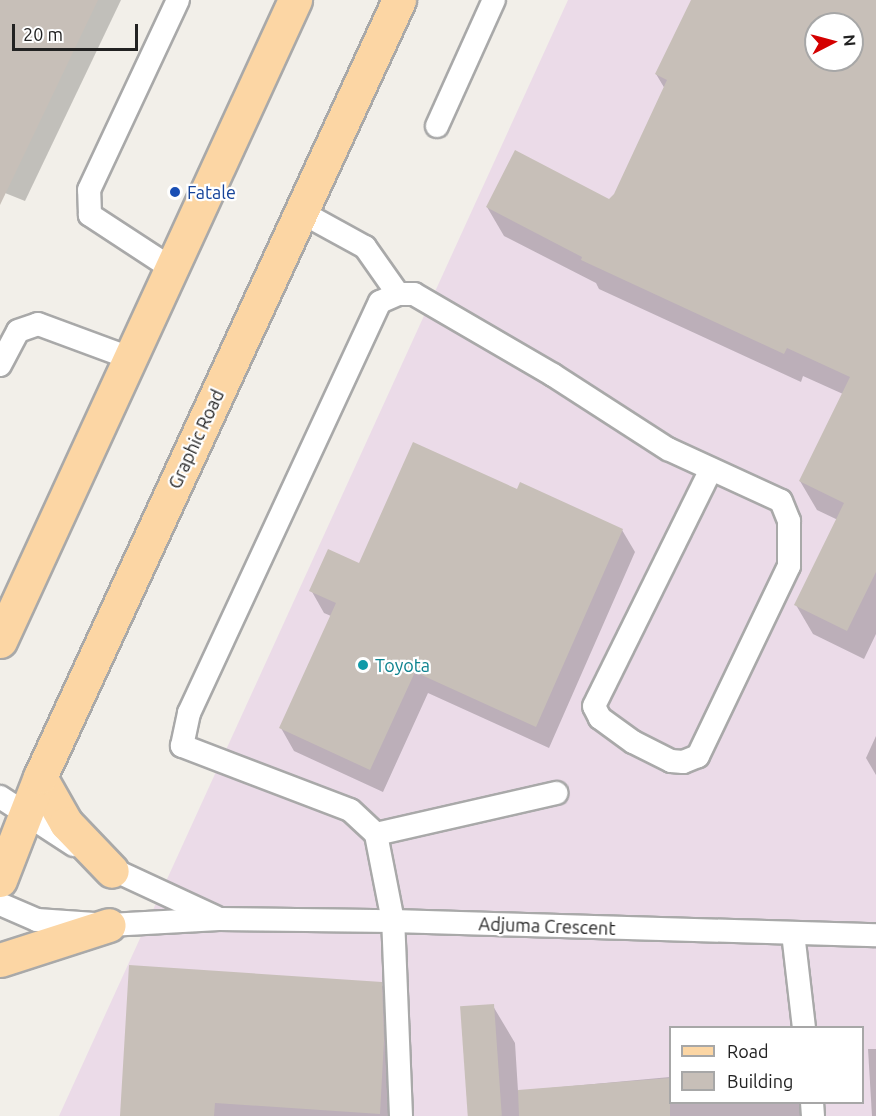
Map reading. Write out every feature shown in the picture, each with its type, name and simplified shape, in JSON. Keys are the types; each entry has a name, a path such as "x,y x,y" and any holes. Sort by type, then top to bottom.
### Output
{"main road":[{"path":"0,642 295,0"},
{"name":"Graphic Road","path":"0,880 13,804 40,777 399,0"},
{"path":"40,777 66,823 112,871"},
{"path":"0,960 109,925"}],"lane":[{"path":"171,268 90,215 89,189 178,0"},
{"path":"437,126 494,0"},
{"path":"301,212 365,247 398,294"},
{"path":"401,1116 393,921 376,834 350,810 182,746 189,713 380,302 398,294 414,294 553,375 668,449 781,501 791,544 789,566 698,756 683,762 670,760 633,742 600,718 594,706 711,469"},
{"path":"0,365 18,332 38,324 130,358"},
{"path":"376,834 556,793"},
{"name":"Adjuma Crescent","path":"13,804 112,871 219,919"},
{"name":"Adjuma Crescent","path":"0,904 37,920 109,925 219,919 393,921 876,935"},
{"path":"794,933 804,1026"}],"shaded area":[{"path":"568,0 876,0 876,1116 59,1116"}],"building":[{"path":"0,0 98,0 0,205"},
{"path":"691,0 876,0 876,572 847,631 794,605 844,503 799,481 850,377 787,348 784,354 581,260 582,257 486,207 515,150 609,199 614,194 667,80 655,74"},
{"path":"413,442 517,489 520,482 623,529 536,727 415,672 370,770 279,728 336,603 309,591 328,549 359,563"},
{"path":"129,965 382,982 384,1040 380,1114 215,1103 214,1116 120,1116"},
{"path":"494,1004 502,1116 468,1116 460,1006"},
{"path":"669,1078 670,1116 519,1116 518,1090"}],"place":[{"name":"Fatale","path":"175,192"},
{"name":"Toyota","path":"363,665"}]}
